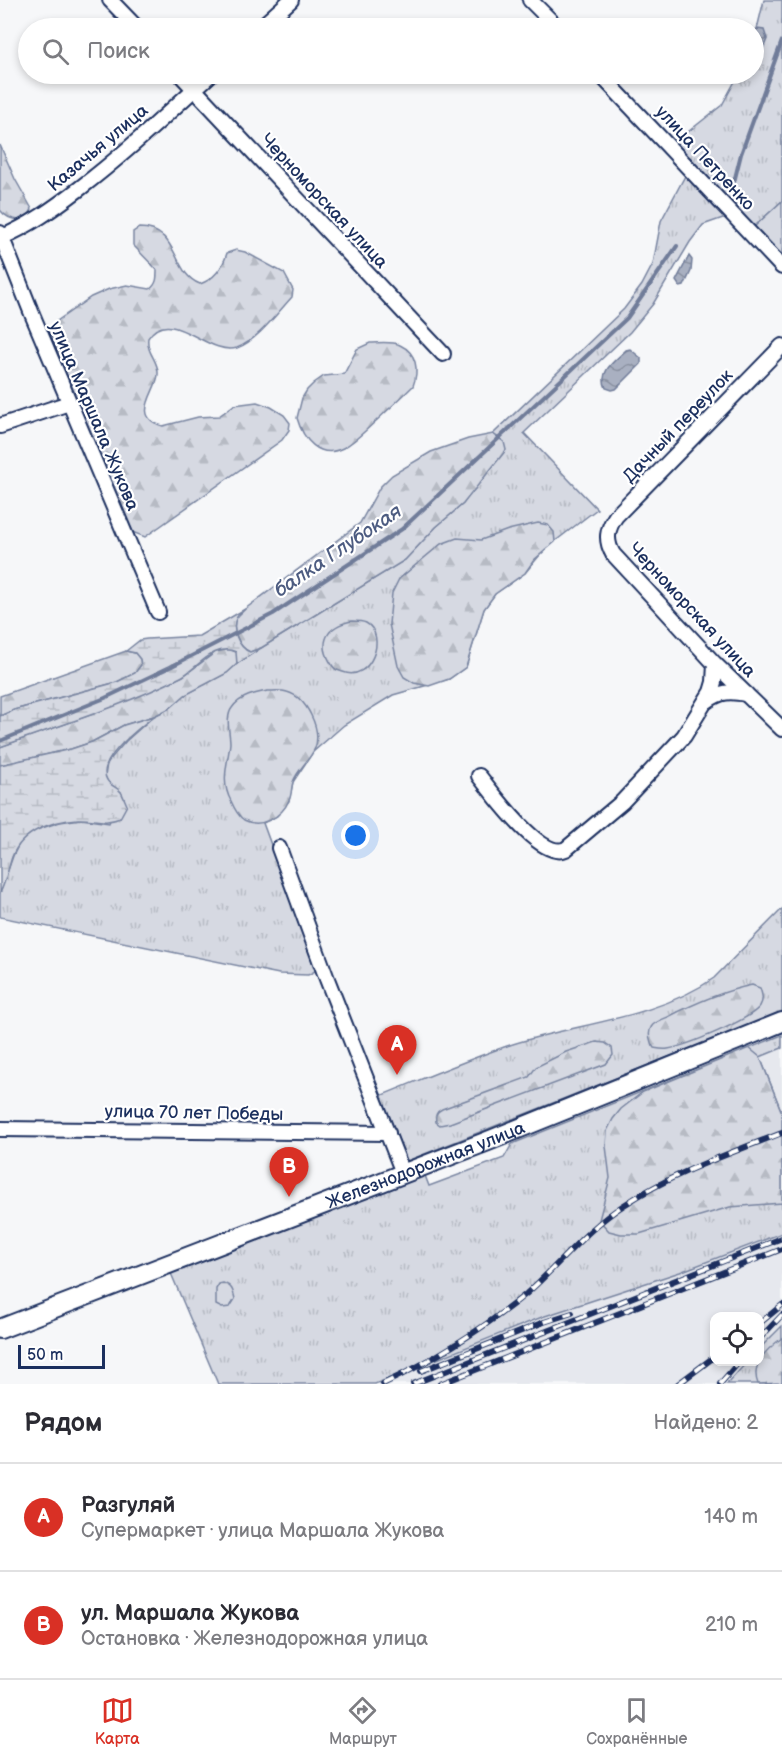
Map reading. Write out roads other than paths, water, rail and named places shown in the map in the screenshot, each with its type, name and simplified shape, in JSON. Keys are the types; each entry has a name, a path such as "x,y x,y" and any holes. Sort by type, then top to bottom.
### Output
{"main road":[{"name":"Железнодорожная улица","path":"0,1329 488,1141 782,1023"}],"street":[{"path":"110,0 127,18"},
{"path":"271,18 291,0"},
{"path":"530,0 548,18"},
{"name":"Черноморская улица","path":"190,84 443,354"},
{"name":"Казачья улица","path":"1,236 48,212 108,166 200,84"},
{"name":"улица Петренко","path":"609,84 782,267"},
{"name":"улица Маршала Жукова","path":"1,236 158,612"},
{"name":"Дачный переулок","path":"607,537 616,516 782,346"},
{"path":"0,426 69,403"},
{"name":"Черноморская улица","path":"607,537 614,554 715,664 782,729"},
{"path":"479,776 526,832 548,848 560,852 609,813 684,736 705,702 714,682 715,664"},
{"path":"705,702 724,692 746,694"},
{"path":"279,848 404,1173"},
{"name":"улица 70 лет Победы","path":"0,1129 388,1133"}],"water":[{"path":"764,30 767,39 764,47"},
{"path":"689,256 692,260 691,271 684,286 680,287 676,281"},
{"path":"630,349 641,358 641,364 616,389 606,388 604,376 606,371 617,358"}],"waterway":[{"name":"балка Глубокая","path":"732,190 741,154 782,41"},
{"name":"балка Глубокая","path":"0,741 105,698 273,614 402,529 627,318 677,246"}],"railway":[{"path":"383,1384 457,1343 510,1307 597,1225 624,1205 681,1174 782,1133"},
{"path":"413,1384 782,1238"},
{"path":"440,1384 782,1249"},
{"path":"764,1320 782,1305"},
{"path":"421,1371 572,1313"},
{"path":"764,1334 782,1315"},
{"path":"678,1384 710,1360"},
{"path":"720,1384 736,1366"}],"place":[{"name":"Разгуляй","path":"397,1075"},
{"name":"ул. Маршала Жукова","path":"289,1197"}]}
